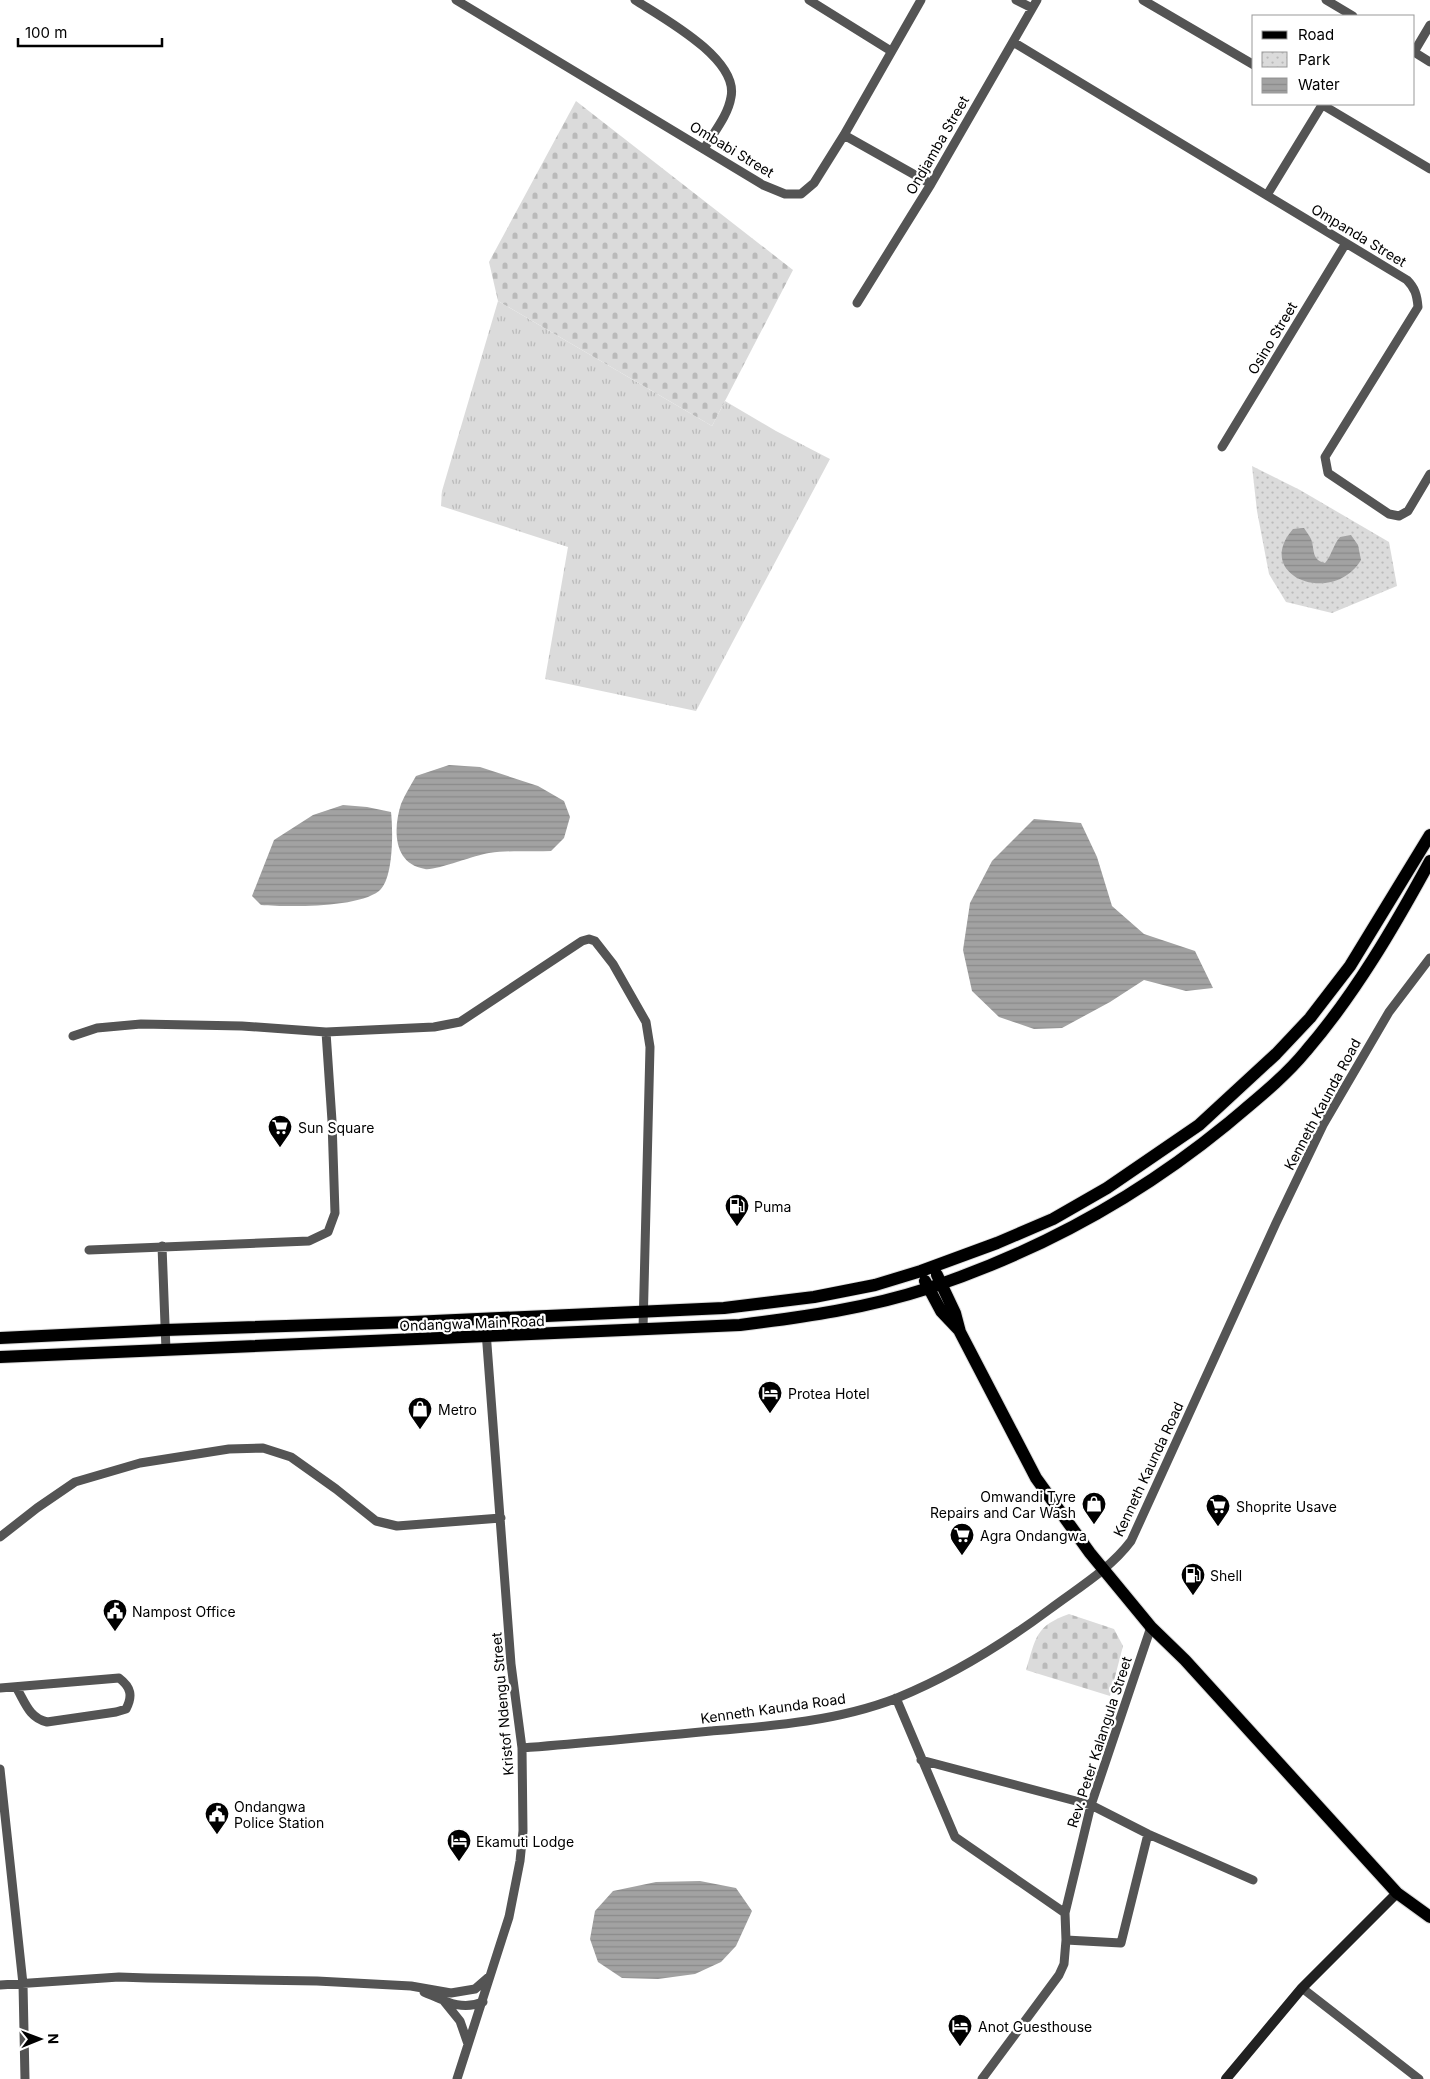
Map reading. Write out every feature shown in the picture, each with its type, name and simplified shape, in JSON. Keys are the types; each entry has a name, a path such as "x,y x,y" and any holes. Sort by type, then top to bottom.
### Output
{"main road":[{"name":"Ondangwa Main Road","path":"0,1338 724,1308 774,1303 875,1285 927,1269 997,1243 1053,1219 1108,1188 1199,1124 1276,1054 1310,1018 1350,966 1428,841"},
{"name":"Ondangwa Main Road","path":"0,1357 740,1325 787,1319 867,1304 928,1288 1014,1256 1060,1234 1121,1200 1169,1168 1249,1106 1305,1053 1326,1026 1374,956 1430,861"},
{"path":"927,1269 941,1283 956,1313 960,1332"},
{"path":"927,1269 928,1288 942,1311 960,1332 1036,1478 1090,1553 1151,1627 1184,1660 1397,1893 1430,1917"}],"street":[{"name":"Ombabi Street","path":"456,0 763,185 785,194 801,194 814,183 844,135 890,51 921,0"},
{"path":"635,0 649,4 710,50 724,68 731,82 731,97 723,117 704,149"},
{"path":"809,0 890,51"},
{"path":"1016,0 1035,4"},
{"path":"1143,0 1252,64"},
{"path":"1326,0 1338,3 1352,15"},
{"name":"Ondjamba Street","path":"857,303 931,184 1035,4"},
{"path":"1415,50 1430,25"},
{"name":"Ompanda Street","path":"1012,42 1407,280 1414,287 1418,296 1418,307 1325,457 1328,474 1389,514 1399,516 1408,511 1430,474"},
{"path":"1415,53 1430,62"},
{"path":"1267,195 1320,105"},
{"path":"1323,105 1430,169"},
{"path":"844,135 931,184"},
{"name":"Osino Street","path":"1222,447 1346,243"},
{"path":"73,1036 97,1028 141,1024 242,1026 326,1032 434,1028 460,1022 582,941 595,941 601,946 646,1022 650,1047 643,1330"},
{"name":"Kenneth Kaunda Road","path":"522,1748 809,1720 856,1711 896,1698 938,1679 992,1649 1034,1621 1123,1552 1131,1541 1276,1223 1323,1125 1389,1012 1430,958"},
{"path":"89,1250 309,1241 328,1232 335,1213 332,1121 326,1032"},
{"path":"162,1246 166,1350"},
{"name":"Kristof Ndengu Street","path":"457,2079 509,1917 520,1861 523,1831 522,1748 512,1664 485,1318"},
{"path":"0,1537 37,1508 75,1482 140,1463 229,1449 263,1448 291,1457 336,1489 376,1521 397,1526 500,1518"},
{"name":"Rev. Peter Kalangula Street","path":"982,2079 1059,1975 1064,1964 1066,1940 1065,1913 1091,1805 1151,1627"},
{"path":"0,1688 119,1678 127,1684 130,1701 126,1709 116,1712 47,1722 37,1719 30,1713 16,1687"},
{"path":"896,1698 955,1837 1065,1913"},
{"path":"921,1760 1091,1805 1148,1834 1252,1880"},
{"path":"0,1769 24,1984 25,2079"},
{"path":"1066,1940 1121,1943 1148,1834"},
{"path":"1226,2079 1302,1988 1397,1893"},
{"path":"0,1985 119,1978 317,1981 411,1986 458,1993 475,1989 492,1974"},
{"path":"411,1986 442,2000 464,2007 483,2002"},
{"path":"1302,1988 1419,2079"},
{"path":"442,2000 460,2021 468,2045"}],"green space":[{"path":"576,101 793,270 712,426 498,301 489,262"},
{"path":"498,301 712,426 725,401 776,431 830,459 696,711 545,679 568,547 441,506 442,491"},
{"path":"1252,466 1300,490 1389,542 1397,586 1332,613 1286,602 1269,574 1257,511"},
{"path":"1069,1614 1114,1629 1123,1646 1110,1696 1026,1670 1038,1635 1049,1623"}],"water":[{"path":"1304,528 1311,539 1315,557 1321,562 1325,563 1340,537 1351,535 1358,545 1361,560 1348,574 1333,582 1316,583 1301,580 1289,572 1282,560 1283,546 1293,529"},
{"path":"449,765 480,767 538,786 564,801 570,817 564,838 551,851 489,853 430,869 414,866 401,853 398,844 397,824 401,804 416,776"},
{"path":"343,805 391,812 392,841 390,865 384,885 379,891 369,897 355,901 305,906 261,905 252,896 274,840 313,815"},
{"path":"1034,819 1081,823 1097,857 1112,906 1144,934 1195,951 1213,988 1186,991 1144,980 1110,1002 1062,1028 1034,1029 999,1017 972,991 963,950 970,903 992,861"},
{"path":"700,1881 736,1888 752,1911 736,1946 721,1962 695,1974 658,1979 622,1978 598,1962 590,1939 595,1911 613,1891 656,1882"}],"place":[{"name":"Sun Square","path":"280,1148"},
{"name":"Puma","path":"737,1227"},
{"name":"Protea Hotel","path":"770,1414"},
{"name":"Metro","path":"420,1430"},
{"name":"Omwandi Tyre Repairs and Car Wash","path":"1094,1525"},
{"name":"Shoprite Usave","path":"1218,1527"},
{"name":"Agra Ondangwa","path":"962,1556"},
{"name":"Shell","path":"1193,1596"},
{"name":"Nampost Office","path":"115,1632"},
{"name":"Ondangwa Police Station","path":"217,1835"},
{"name":"Ekamuti Lodge","path":"459,1862"},
{"name":"Anot Guesthouse","path":"960,2047"}]}
